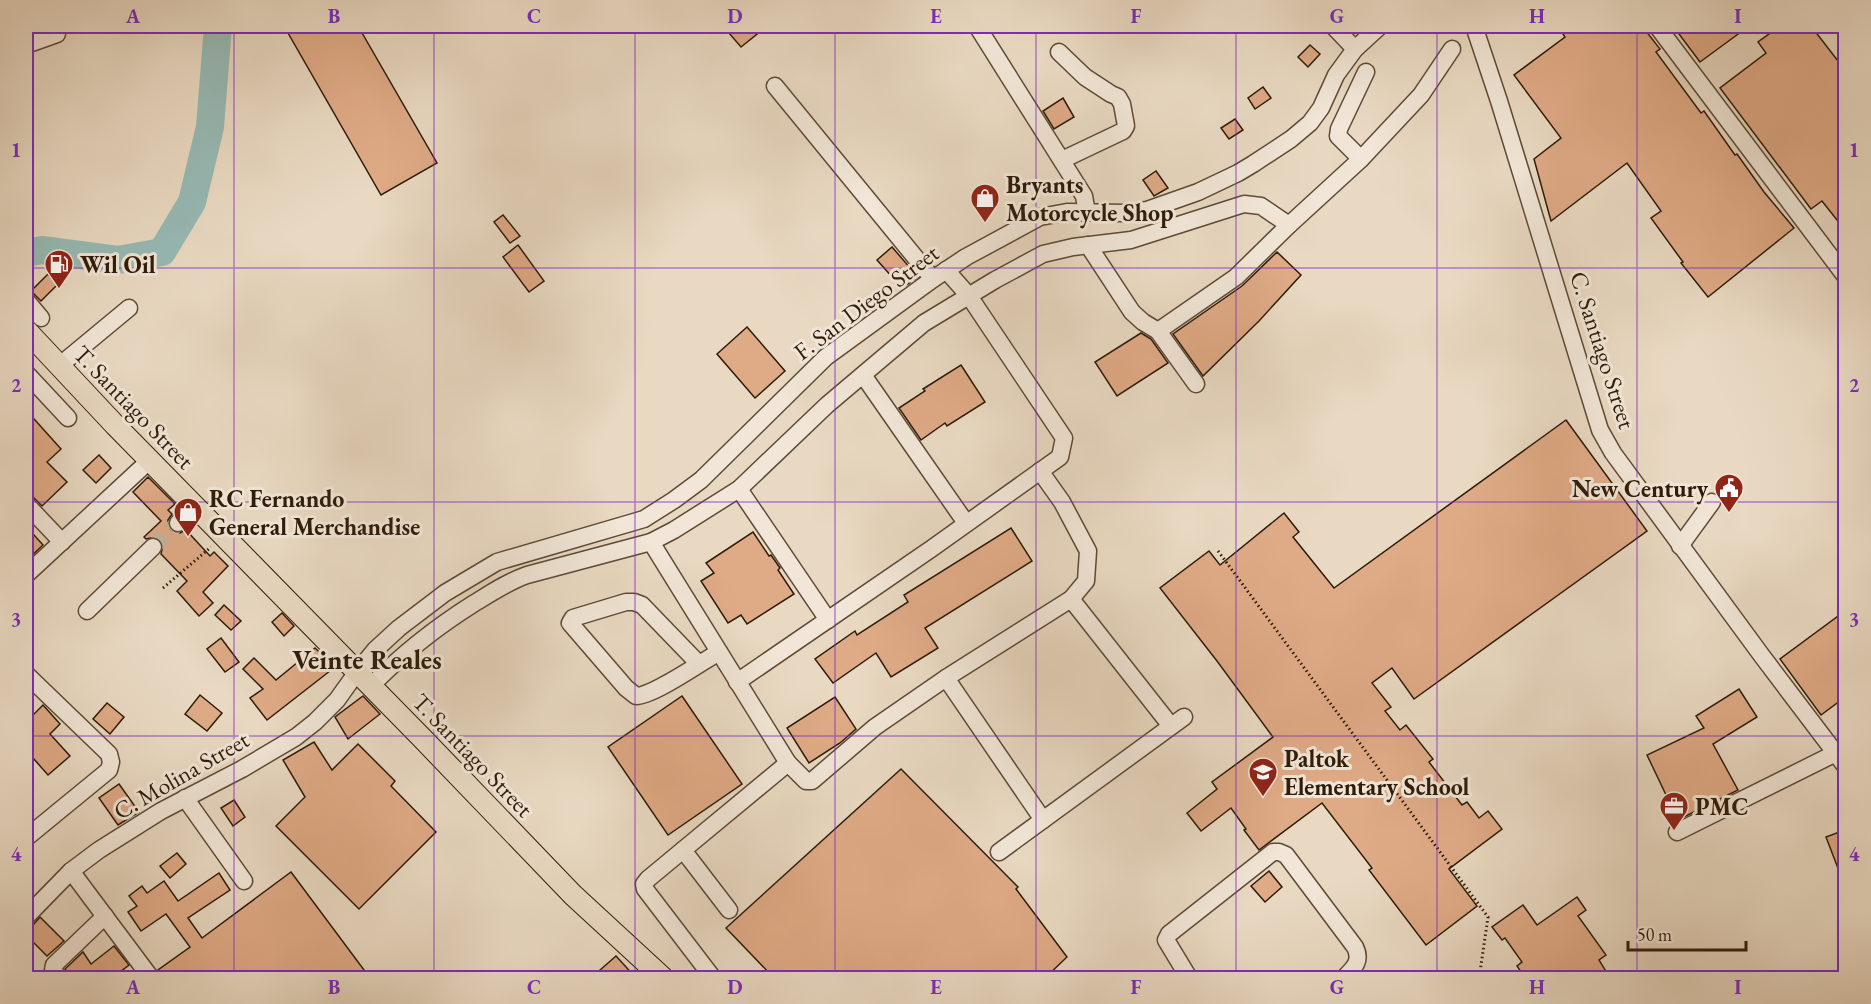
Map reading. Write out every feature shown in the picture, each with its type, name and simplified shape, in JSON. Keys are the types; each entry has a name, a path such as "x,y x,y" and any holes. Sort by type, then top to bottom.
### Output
{"main road":[{"name":"T. Santiago Street","path":"33,324 59,366 573,895 663,978"}],"street":[{"path":"977,26 1084,196 1087,213"},
{"path":"1333,26 1355,50"},
{"name":"F. San Diego Street","path":"364,679 375,650 399,628 445,593 497,562 644,519 674,500 701,480 826,357 940,274 1040,217 1067,212 1124,213 1147,210 1198,192 1246,168 1291,139 1310,123 1321,108 1336,75 1355,50 1380,26"},
{"name":"C. Santiago Street","path":"1474,26 1499,100 1600,430 1613,453 1680,546 1840,760"},
{"path":"1658,26 1845,277"},
{"path":"26,45 57,34"},
{"path":"1158,331 1236,277 1361,159 1421,95 1452,49"},
{"path":"1059,52 1085,77 1118,96 1122,104 1126,126 1123,131 1062,160"},
{"path":"1361,159 1338,136 1339,129 1366,72"},
{"path":"737,682 1060,457 1064,438 969,296 940,274 775,86"},
{"path":"364,679 390,666 402,654 444,623 510,581 651,542 674,530 739,489 827,405 924,323 1043,254 1131,240 1244,204 1261,206 1289,225"},
{"path":"1088,246 1132,312 1158,331 1196,384"},
{"path":"26,300 33,324"},
{"path":"59,366 129,308"},
{"path":"26,374 68,418"},
{"path":"863,375 966,523"},
{"path":"26,575 150,460"},
{"path":"651,542 788,763 806,781 812,781 875,727 946,678 1071,599 1086,581 1088,551 1062,502 1040,471"},
{"path":"739,489 828,620"},
{"path":"1680,546 1712,502"},
{"path":"26,504 62,542"},
{"path":"178,523 196,507"},
{"path":"87,611 153,547"},
{"path":"999,852 1178,721 1071,599"},
{"path":"699,664 642,605 634,602 626,602 573,618 570,623 633,695 641,696 668,683 719,652"},
{"path":"375,650 390,666"},
{"path":"26,674 109,754 111,762 109,770 26,838"},
{"path":"946,678 1043,820"},
{"name":"C. Molina Street","path":"26,917 72,871 99,850 185,798 242,769 296,737 364,679"},
{"path":"1677,832 1840,760"},
{"path":"713,978 645,889 644,884 788,763"},
{"path":"185,798 244,881"},
{"path":"683,850 729,910"},
{"path":"1189,978 1166,940 1168,934 1273,852 1286,855 1359,954 1358,962 1344,978"},
{"path":"72,871 151,978"},
{"path":"59,978 53,970 54,965 105,916"}],"path":[{"path":"163,588 224,536"},
{"path":"1218,551 1488,917 1480,972"}],"building":[{"path":"284,26 358,26 437,163 381,195"},
{"path":"723,26 767,26 741,47"},
{"path":"1574,26 1642,26 1660,49 1656,52 1701,113 1704,111 1735,155 1737,154 1794,228 1708,297 1681,263 1683,262 1651,218 1661,211 1627,163 1551,221 1534,159 1561,138 1514,75 1565,37 1563,34"},
{"path":"1673,26 1749,26 1700,62"},
{"path":"1780,26 1811,26 1845,70 1845,230 1822,201 1811,209 1720,88 1766,53 1758,42"},
{"path":"1310,45 1320,54 1308,67 1298,57"},
{"path":"1263,87 1271,98 1255,109 1248,98"},
{"path":"1063,98 1074,117 1054,129 1043,111"},
{"path":"1235,119 1243,130 1229,139 1221,128"},
{"path":"1156,171 1168,188 1154,196 1143,180"},
{"path":"503,215 520,236 510,243 494,222"},
{"path":"518,245 544,281 529,292 503,257"},
{"path":"892,247 918,277 902,288 877,260"},
{"path":"1277,252 1301,275 1259,321 1203,376 1173,334 1242,286"},
{"path":"48,274 58,284 41,301 31,291"},
{"path":"747,327 785,371 755,398 717,354"},
{"path":"1141,333 1151,339 1168,363 1117,396 1095,362"},
{"path":"961,365 985,402 947,426 945,423 921,440 899,408 925,391 923,389"},
{"path":"26,410 61,449 47,462 67,482 42,506 26,490"},
{"path":"1566,420 1647,531 1414,699 1392,668 1372,683 1391,707 1385,711 1400,730 1406,725 1433,759 1429,762 1462,805 1467,802 1479,818 1488,811 1502,829 1449,869 1477,906 1426,945 1369,870 1372,868 1322,803 1259,850 1231,808 1201,831 1187,813 1217,789 1212,782 1273,737 1160,588 1209,551 1220,565 1284,513 1299,532 1293,537 1334,588"},
{"path":"99,455 111,468 96,483 83,470"},
{"path":"148,477 175,504 168,510 172,514 168,520 171,530 180,533 186,530 210,556 214,552 228,566 203,592 213,603 199,616 177,591 187,581 161,554 163,545 161,540 155,537 146,539 144,537 161,521 133,492"},
{"path":"1011,528 1032,561 925,628 938,648 891,677 876,653 833,683 815,659 855,631 857,635 908,602 904,595"},
{"path":"753,532 780,568 778,570 794,594 747,624 741,615 728,623 701,581 714,573 706,563"},
{"path":"34,535 43,545 26,561 26,543"},
{"path":"224,605 241,621 231,630 215,615"},
{"path":"1845,611 1845,697 1821,715 1780,659"},
{"path":"282,613 294,626 284,636 272,622"},
{"path":"221,638 239,662 225,672 207,649"},
{"path":"315,648 335,667 267,720 250,698 263,689 243,669 254,658 276,680"},
{"path":"1739,689 1757,717 1713,744 1738,790 1678,820 1647,755 1704,728 1696,716"},
{"path":"200,695 222,713 207,731 185,714"},
{"path":"363,696 380,714 348,739 335,717"},
{"path":"682,696 742,784 668,835 608,747"},
{"path":"835,697 856,729 840,743 809,763 787,728"},
{"path":"107,703 124,717 110,734 93,719"},
{"path":"43,705 60,724 50,734 70,756 48,775 26,750 26,722"},
{"path":"314,742 332,770 358,744 395,781 391,786 436,832 359,909 276,826 305,797 283,760"},
{"path":"901,769 1018,887 1016,889 1067,957 1045,978 774,978 726,928"},
{"path":"119,784 139,812 118,825 99,798"},
{"path":"234,800 245,817 233,826 221,808"},
{"path":"1845,830 1845,884 1844,884 1826,837"},
{"path":"177,853 186,864 170,878 160,866"},
{"path":"1269,871 1282,887 1265,902 1251,886"},
{"path":"291,872 370,978 164,978 158,970 190,947 166,914 141,931 128,912 137,906 129,896 142,886 147,893 164,881 178,901 219,873 230,890 188,918 202,938"},
{"path":"1577,897 1586,910 1578,916 1606,955 1599,960 1610,978 1525,978 1517,966 1522,962 1505,938 1502,940 1492,927 1523,905 1537,925"},
{"path":"40,917 64,941 47,956 26,935 26,927 33,925"},
{"path":"114,946 129,965 112,978 72,978 65,969 83,952 91,964"},
{"path":"616,956 636,978 591,978"}],"waterway":[{"path":"26,253 42,250 118,260 162,252 192,202 210,127 218,26"}],"tunnel":[{"path":"153,547 178,523"}],"place":[{"name":"Bryants Motorcycle Shop","path":"985,224"},
{"name":"Wil Oil","path":"59,290"},
{"name":"New Century","path":"1729,514"},
{"name":"RC Fernando General Merchandise","path":"188,538"},
{"name":"Paltok Elementary School","path":"1263,798"},
{"name":"PMC","path":"1674,832"}],"district":[{"name":"Veinte Reales","path":"367,659"}]}
